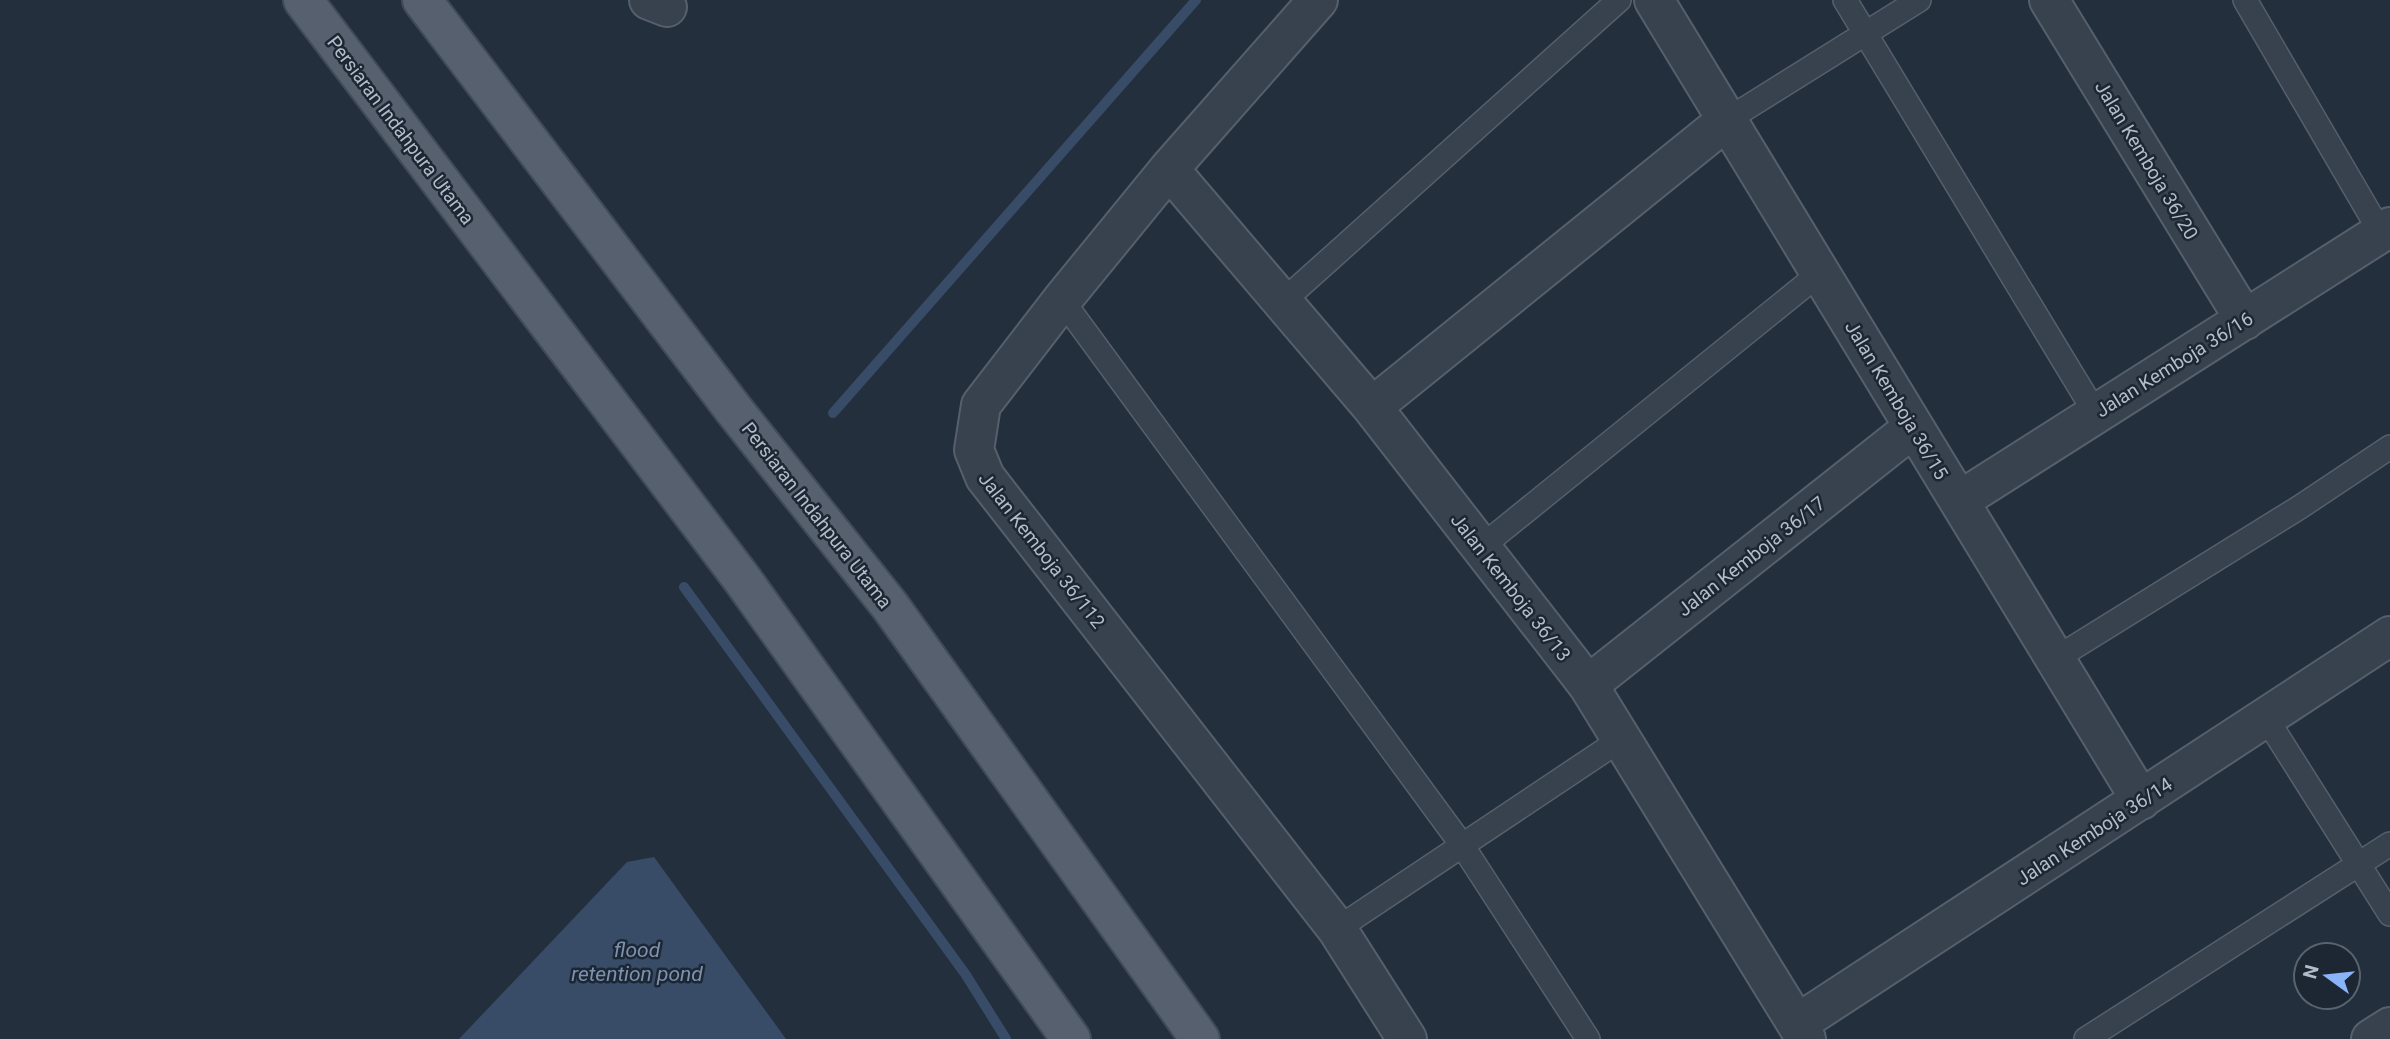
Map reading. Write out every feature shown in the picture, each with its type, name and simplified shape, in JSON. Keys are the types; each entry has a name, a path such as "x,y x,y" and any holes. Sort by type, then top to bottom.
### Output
{"main road":[{"name":"Persiaran Indahpura Utama","path":"303,0 742,579 1071,1039"},
{"name":"Persiaran Indahpura Utama","path":"422,0 734,410 890,606 1200,1039"}],"street":[{"name":"Jalan Kemboja 36/112","path":"1318,0 1170,169 1062,300 981,405 974,436 977,465 1337,929 1407,1039"},
{"name":"Jalan Kemboja 36/15","path":"1654,0 2141,800"},
{"name":"Jalan Kemboja 36/20","path":"2049,0 2245,320"},
{"path":"1372,407 1727,120"},
{"name":"Jalan Kemboja 36/13","path":"1170,169 1372,407 1588,685 1801,1031"},
{"name":"Jalan Kemboja 36/16","path":"1959,501 2385,230"},
{"name":"Jalan Kemboja 36/17","path":"1588,685 1914,427"},
{"name":"Jalan Kemboja 36/14","path":"1801,1031 2141,800 2390,636"},
{"path":"2371,1039 2390,1027"}],"lane":[{"path":"1281,303 1619,0"},
{"path":"1845,0 2096,414"},
{"path":"1727,120 1919,0"},
{"path":"2245,0 2385,230"},
{"path":"1480,548 1820,273"},
{"path":"1062,300 1462,845 1588,1039"},
{"path":"2055,659 2300,507 2390,447"},
{"path":"2266,718 2390,914"},
{"path":"1337,929 1623,738"},
{"path":"2086,1039 2390,844"}],"water":[{"name":"flood retention pond","path":"654,857 786,1039 459,1039 627,862"}],"waterway":[{"path":"833,413 1196,0"},
{"path":"684,587 966,975 1006,1039"}]}
